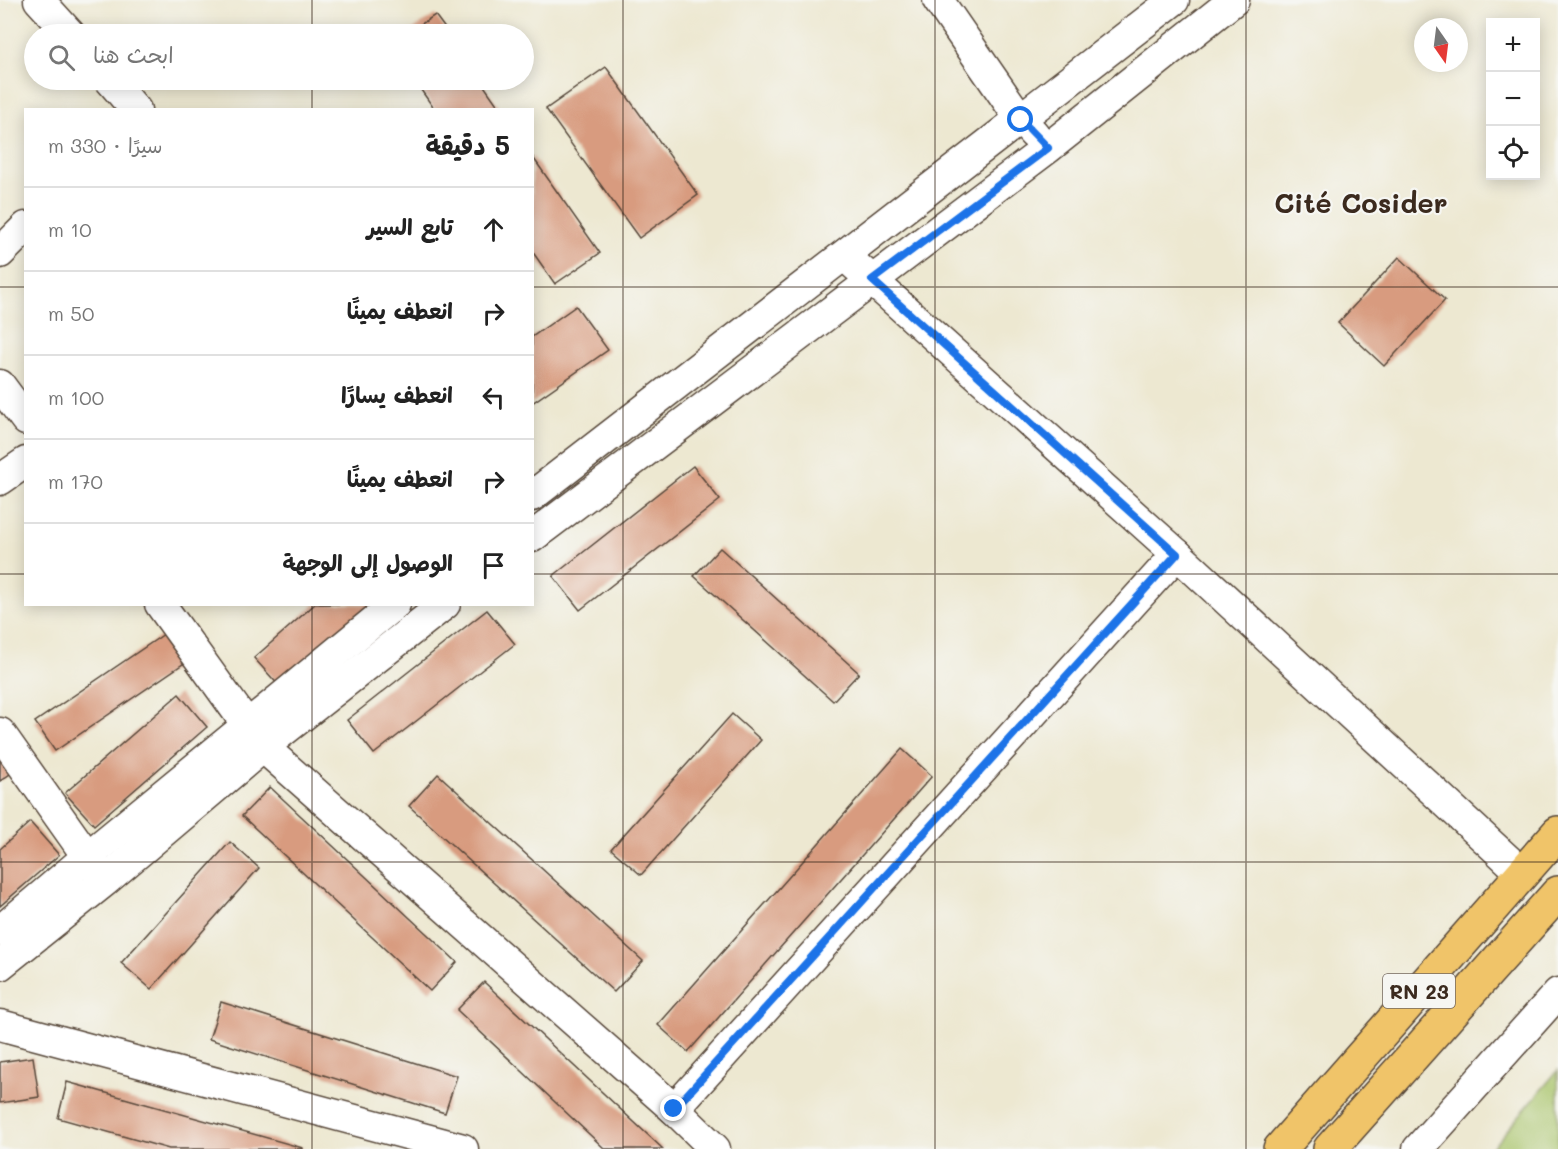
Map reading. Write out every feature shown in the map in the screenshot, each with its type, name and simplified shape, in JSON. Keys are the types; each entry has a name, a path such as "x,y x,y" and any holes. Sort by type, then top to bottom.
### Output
{"main road":[{"name":"RN 23","path":"1280,1149 1558,833"},
{"name":"RN 23","path":"1330,1149 1558,893"}],"street":[{"path":"39,0 61,24"},
{"path":"938,0 1021,120 1048,148"},
{"path":"534,494 1174,0"},
{"path":"534,535 1048,148 1234,0"},
{"path":"119,90 134,108"},
{"path":"0,253 24,228"},
{"path":"845,256 1177,554 1522,873"},
{"path":"0,385 24,417"},
{"path":"0,480 24,463"},
{"path":"674,1109 1177,554"},
{"path":"161,606 255,736 674,1109 715,1149"},
{"path":"0,965 105,881 393,606"},
{"path":"0,931 87,857 255,736 442,606"},
{"path":"0,733 105,881"},
{"path":"1418,1149 1558,993"},
{"path":"0,1025 463,1149"}],"green space":[{"path":"1558,1070 1558,1149 1491,1149"}],"building":[{"path":"435,15 442,24 421,24"},
{"path":"606,67 698,195 639,238 546,109"},
{"path":"421,90 487,90 500,108 434,108"},
{"path":"534,159 600,253 555,284 534,254"},
{"path":"1399,257 1445,300 1384,366 1338,323"},
{"path":"576,306 608,350 534,402 534,336"},
{"path":"693,466 720,500 580,610 553,576"},
{"path":"720,548 859,673 833,701 694,576"},
{"path":"313,606 374,606 282,689 254,658"},
{"path":"487,610 515,644 374,754 347,720"},
{"path":"173,628 193,657 55,751 35,722"},
{"path":"179,694 207,727 94,825 65,793"},
{"path":"732,714 761,740 641,875 611,849"},
{"path":"0,744 17,769 0,781"},
{"path":"902,749 932,776 688,1052 658,1025"},
{"path":"438,774 643,961 614,992 409,806"},
{"path":"270,787 457,962 430,991 242,816"},
{"path":"30,822 59,855 0,906 0,849"},
{"path":"230,842 259,868 151,989 121,963"},
{"path":"484,982 663,1149 605,1149 457,1010"},
{"path":"221,1002 457,1076 445,1113 209,1039"},
{"path":"33,1057 39,1097 0,1103 0,1062"},
{"path":"67,1082 303,1149 169,1149 58,1118"}],"district":[{"name":"Cité Cosider","path":"1361,202"}],"route":[{"path":"674,1109 1177,554 872,280 1048,148 1021,120"}]}
